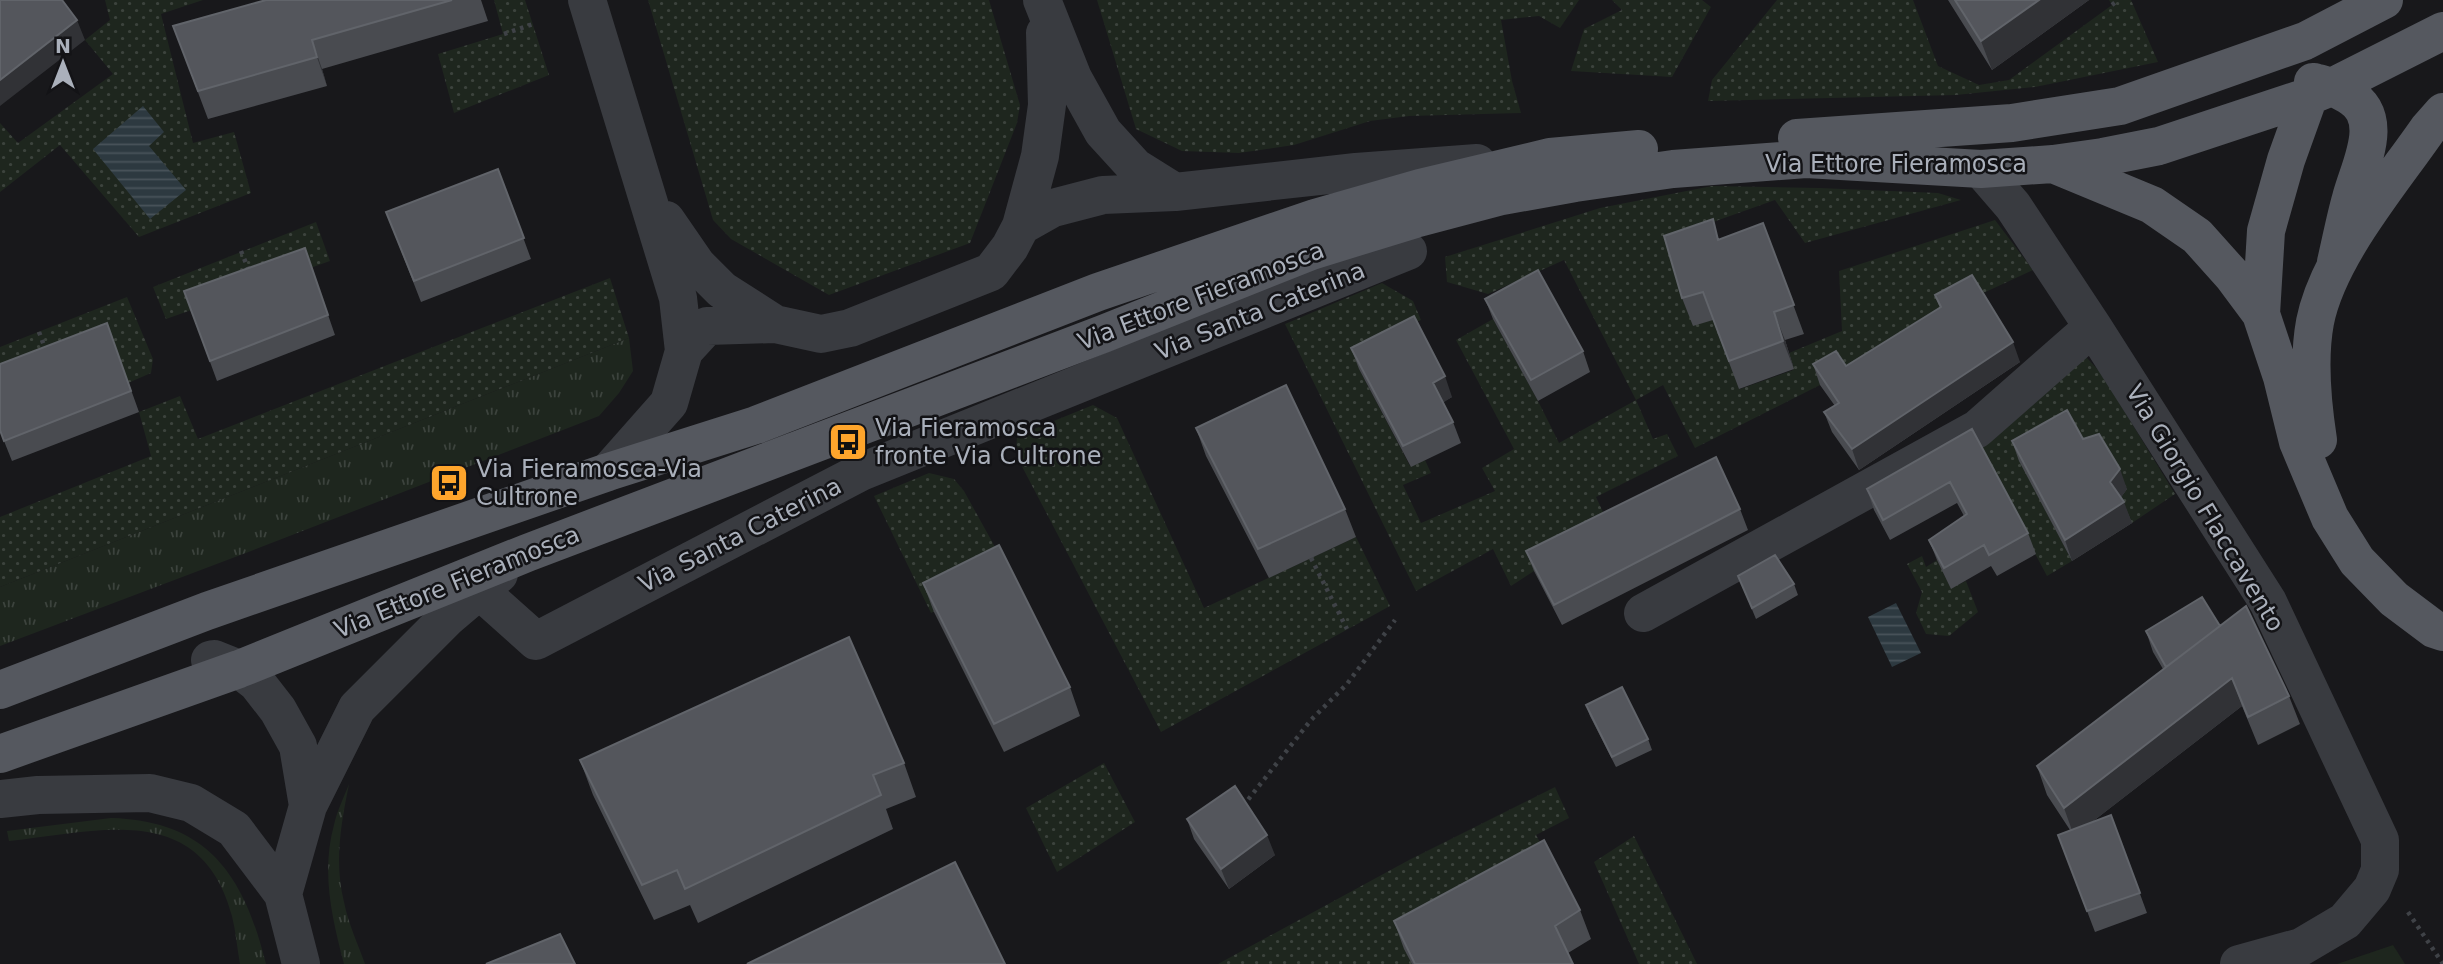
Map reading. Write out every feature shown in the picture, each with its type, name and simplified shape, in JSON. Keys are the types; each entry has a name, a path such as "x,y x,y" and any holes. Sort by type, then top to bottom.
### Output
{"main road":[{"name":"Via Ettore Fieramosca","path":"0,690 207,611 608,472 756,425 1097,292 1315,218 1420,188 1550,157 1697,144 2012,123 2120,106 2305,41 2384,0"},
{"path":"2261,314 2266,231 2286,160 2336,56 2443,5"},
{"name":"Via Ettore Fieramosca","path":"0,754 239,668 527,553 1103,334 1311,251 1415,219 1502,196 1673,169 1806,159 1981,169 2053,164 2159,146 2319,89 2443,31"},
{"path":"2012,123 2081,136 2174,117 2275,86 2319,89 2357,100 2366,109 2370,133 2336,262 2315,322 2311,372 2314,417 2330,518"},
{"path":"2336,262 2428,129 2443,112"},
{"path":"2053,164 2152,205 2197,236 2232,275 2261,314 2282,377 2298,442 2330,518 2357,561 2394,599 2434,629 2443,632"}],"street":[{"path":"587,0 678,298 684,351 669,403 608,472"},
{"path":"684,351 708,326 775,324 821,334 863,323 990,272 1010,247 1021,226 1041,156 1047,106 1044,5"},
{"path":"1044,5 1073,78 1103,132 1135,167 1175,192"},
{"path":"1021,226 1053,208 1103,195 1175,192 1356,172 1550,157"},
{"name":"Via Giorgio Flaccavento","path":"1981,169 2013,206 2094,327 2268,602 2380,840 2380,870"},
{"path":"647,192 696,265 722,290 775,324"},
{"name":"Via Santa Caterina","path":"479,590 536,641 861,472 1408,251"},
{"path":"1643,614 1977,429 2094,327"},
{"path":"769,461 788,509"},
{"path":"284,894 308,807 357,708 479,590 527,553"},
{"path":"0,736 214,659 239,668 257,683 278,710 298,746 308,807"},
{"path":"0,799 38,795 150,793 191,803 234,829 284,894 302,964"},
{"path":"2239,964 2301,947 2344,921 2372,889 2380,870"}],"path":[{"path":"2112,5 2118,0"},
{"path":"504,34 533,24"},
{"path":"241,251 251,276"},
{"path":"39,332 48,355"},
{"path":"1311,558 1347,629"},
{"path":"1242,807 1311,720 1347,684 1395,620"},
{"path":"2380,870 2443,964"}],"green space":[{"path":"105,0 203,0 161,14 193,143 234,132 251,193 139,237 60,145 0,192 0,123 18,143 113,74 85,40 110,20"},
{"path":"494,0 525,0 549,75 454,113 438,54 503,34"},
{"path":"648,0 989,0 1020,105 1017,123 970,243 829,295 731,239 713,220"},
{"path":"1097,0 1579,0 1560,28 1539,16 1501,20 1521,113 1409,116 1370,121 1294,145 1239,153 1182,151 1136,129"},
{"path":"1612,0 1702,0 1711,7 1672,77 1571,71 1584,29 1622,10"},
{"path":"1777,0 1913,0 1938,66 1979,85 2009,80 2112,5 2109,0 2131,0 2158,62 2035,87 1956,95 1708,101 1712,80"},
{"path":"1712,186 1938,193 1961,200 1805,243 1775,200 1713,222 1713,320 1740,389 1793,370 1789,353 1842,331 1839,271 1995,220 2033,270 1979,295 1820,385 1695,448 1663,385 1636,400 1564,260 1488,294 1447,282 1445,257 1600,208"},
{"path":"316,222 330,261 166,319 153,287"},
{"path":"610,278 629,338 0,587 0,517 151,456 139,412 180,396 198,439"},
{"path":"1382,283 1413,301 1421,320 1411,324 1359,369 1410,466 1425,460 1431,473 1403,485 1421,523 1495,491 1482,468 1514,449 1456,340 1493,319 1559,443 1636,400 1653,439 1667,434 1678,456 1596,497 1612,531 1534,571 1511,586 1493,549 1416,591 1285,324"},
{"path":"127,297 153,359 151,373 128,383 114,344 0,388 0,347"},
{"path":"629,338 633,371 599,416 0,646 0,587"},
{"path":"2086,357 2101,373 2175,494 2132,523 2020,461 2072,561 2047,576 1979,449"},
{"path":"1093,405 1117,418 1204,608 1356,537 1390,606 1161,732 1016,455 1017,436"},
{"path":"929,473 954,479 964,491 1010,574 931,613 874,496"},
{"path":"1922,556 1926,567 1937,560 1951,588 1966,581 1978,612 1949,636 1926,634 1916,613 1922,592 1907,564"},
{"path":"1104,763 1135,822 1057,872 1026,808"},
{"path":"349,784 341,828 339,872 346,910 365,964 344,964 328,878 330,843"},
{"path":"1555,787 1569,818 1536,835 1555,869 1405,949 1412,964 1218,964 1409,860"},
{"path":"111,818 145,822 173,830 197,842 217,859 246,904 266,964 240,964 232,916 217,879 197,854 172,839 143,831 111,830 9,841 7,831"},
{"path":"1634,836 1697,964 1639,964 1594,862"},
{"path":"2393,945 2405,964 2337,964"}],"shaded area":[{"path":"143,106 164,132 149,146 186,190 150,219 93,149"},
{"path":"1896,603 1921,653 1892,667 1868,617"}],"building":[{"path":"0,0 62,0 77,20 0,80"},
{"path":"266,0 452,0 312,40 317,57 198,91 173,26"},
{"path":"1955,0 2039,0 1981,41"},
{"path":"498,169 524,238 414,281 386,212"},
{"path":"1713,219 1718,240 1763,223 1794,305 1774,312 1783,341 1729,361 1703,292 1682,298 1664,236"},
{"path":"305,248 328,315 210,361 184,291"},
{"path":"1538,270 1583,351 1531,380 1485,299"},
{"path":"1972,275 2013,342 1852,449 1824,412 1839,403 1813,364 1836,351 1846,366 1941,307 1935,295"},
{"path":"1414,316 1445,376 1433,383 1453,422 1403,446 1351,348"},
{"path":"107,323 131,391 4,441 0,430 0,364"},
{"path":"1286,385 1345,509 1258,549 1196,428"},
{"path":"2067,410 2083,439 2099,434 2120,469 2110,482 2124,502 2065,540 2012,441"},
{"path":"1972,429 2028,533 1989,555 1984,545 1944,568 1929,540 1967,514 1950,482 1883,520 1867,489"},
{"path":"1716,457 1740,509 1554,605 1526,551"},
{"path":"999,545 1070,687 994,724 923,583"},
{"path":"1775,555 1794,584 1752,608 1738,576"},
{"path":"2202,597 2220,626 2166,667 2146,631"},
{"path":"2246,606 2289,696 2248,717 2232,678 2064,808 2037,766"},
{"path":"849,637 904,763 873,775 881,795 685,889 677,870 642,885 580,760"},
{"path":"1622,687 1648,739 1612,757 1586,705"},
{"path":"1235,786 1267,835 1221,869 1187,819"},
{"path":"2111,815 2140,893 2087,911 2058,835"},
{"path":"1544,840 1580,910 1555,926 1573,964 1415,964 1394,921"},
{"path":"955,862 1005,964 747,964"},
{"path":"560,934 575,964 486,964"}],"place":[{"name":"Via Fieramosca fronte Via Cultrone","path":"848,442"},
{"name":"Via Fieramosca-Via Cultrone","path":"449,483"}]}
